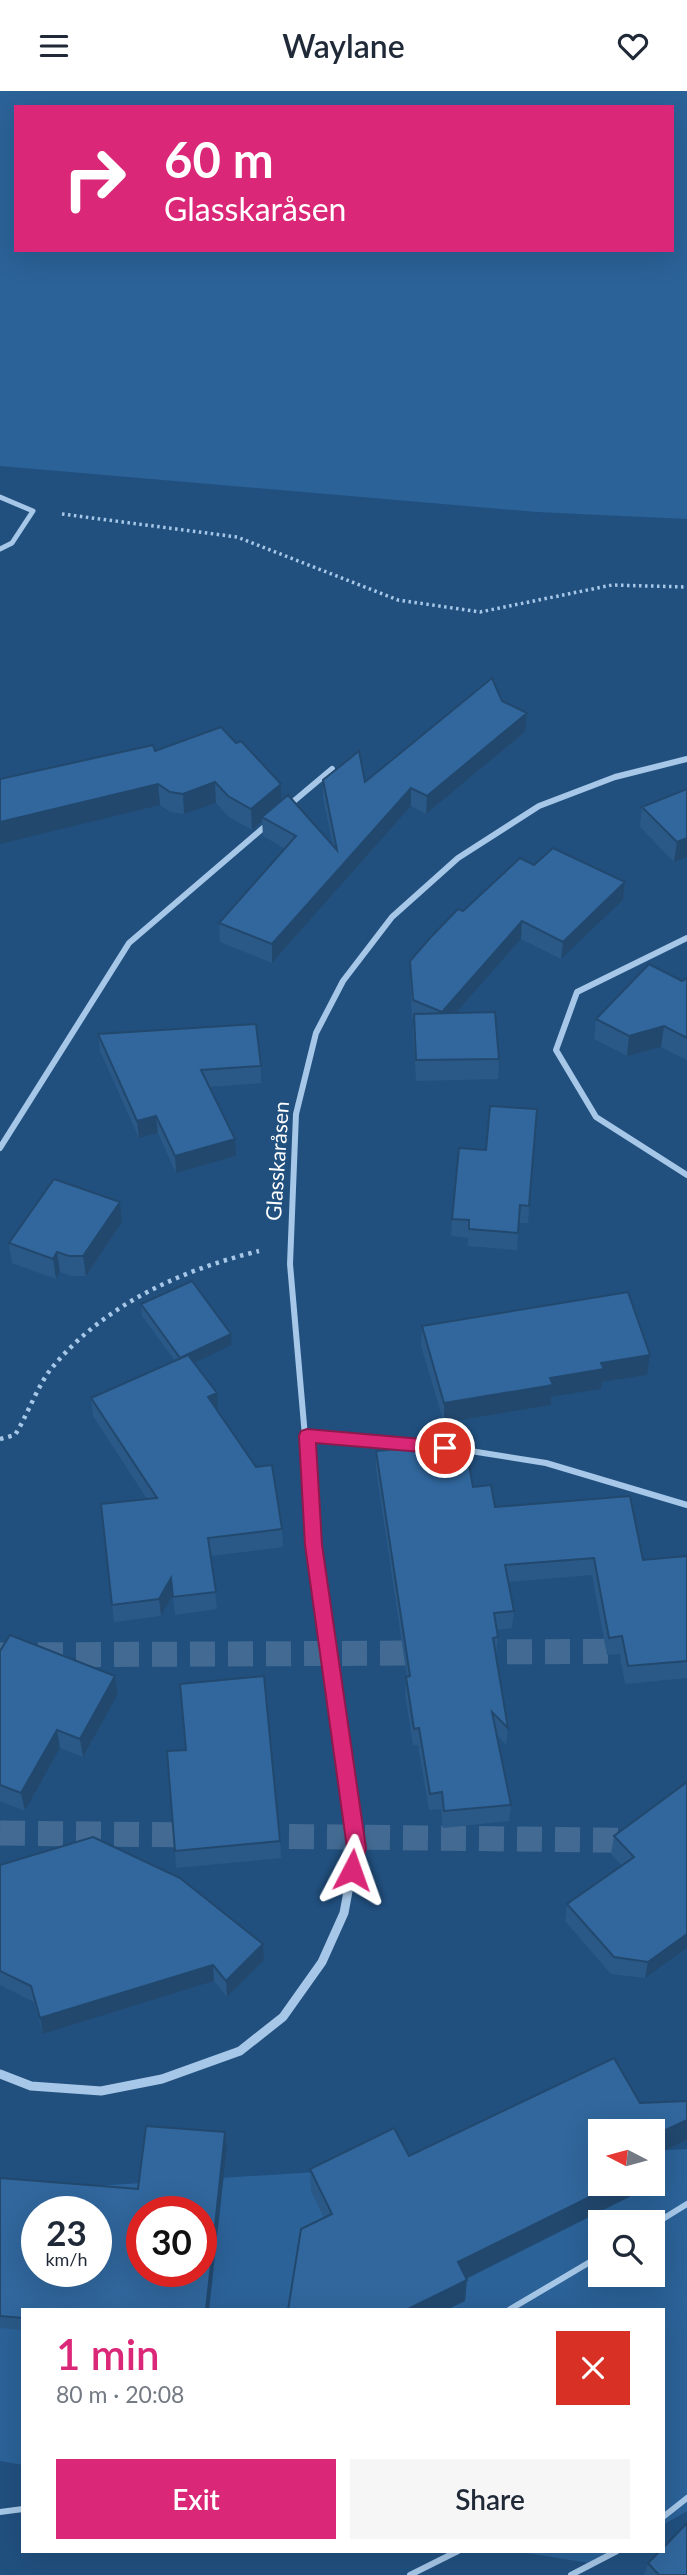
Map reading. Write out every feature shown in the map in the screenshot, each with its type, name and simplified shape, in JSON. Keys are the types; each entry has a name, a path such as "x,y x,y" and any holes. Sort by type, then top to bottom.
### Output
{"street":[{"path":"0,497 33,511 12,543 0,549"},
{"name":"Glasskaråsen","path":"0,2074 31,2086 102,2091 162,2079 240,2051 283,2017 322,1962 344,1913 356,1848 314,1545 307,1436 290,1264 296,1114 316,1033 343,981 392,917 458,858 539,806 615,777 687,759"},
{"path":"281,812 332,769"},
{"path":"0,1148 129,943 271,821"},
{"path":"687,938 577,992 556,1050 596,1117 687,1175"},
{"path":"307,1436 500,1453 569,1466 687,1505"}],"lane":[{"path":"665,2218 687,2204"},
{"path":"512,2308 588,2263"},
{"path":"665,2515 687,2498"},
{"path":"0,2512 21,2509"},
{"path":"410,2575 454,2553"},
{"path":"571,2575 613,2553"}],"path":[{"path":"33,511 237,537 398,600 480,612 612,585 687,587"},
{"path":"0,1439 15,1435 50,1370 102,1319 149,1290 231,1258 290,1243"}],"shaded area":[{"path":"0,91 687,91 687,519 537,512 0,466"},
{"path":"687,2149 687,2511 665,2524 665,2308 21,2308 21,2465 0,2461 0,2192 588,2155 588,2196 665,2196 665,2150"},
{"path":"527,2553 615,2553 595,2564"}],"building":[{"path":"492,678 502,701 527,713 427,796 411,788 272,944 219,923 296,836 262,817 288,795 337,850 323,780 359,751 365,782"},
{"path":"221,727 236,743 241,741 281,784 251,809 228,796 215,782 183,794 170,792 158,784 0,822 0,779 153,745 155,751"},
{"path":"687,789 687,838 677,842 642,807"},
{"path":"553,848 625,882 563,942 522,921 442,1012 413,1000 410,961 430,938 458,909 463,911 520,858 534,865"},
{"path":"649,964 682,981 687,978 687,1038 664,1026 629,1036 596,1019"},
{"path":"495,1012 499,1059 416,1060 414,1014"},
{"path":"256,1024 261,1066 201,1070 235,1139 175,1156 156,1116 137,1121 98,1034"},
{"path":"490,1106 537,1109 529,1206 520,1205 518,1233 469,1229 469,1220 452,1219 459,1148 486,1150"},
{"path":"54,1179 120,1202 83,1256 69,1256 57,1252 53,1259 9,1243"},
{"path":"192,1281 231,1334 180,1358 141,1304"},
{"path":"628,1292 650,1355 601,1363 604,1369 550,1378 553,1385 444,1403 422,1326"},
{"path":"188,1355 217,1393 208,1397 256,1467 272,1465 282,1529 208,1538 216,1592 173,1597 171,1578 159,1599 112,1605 101,1504 157,1498 91,1398"},
{"path":"465,1443 473,1487 491,1485 495,1507 630,1496 643,1560 687,1556 687,1661 628,1666 622,1636 609,1638 594,1558 505,1565 514,1611 494,1613 498,1637 493,1638 508,1728 492,1712 511,1805 444,1811 442,1792 430,1794 419,1728 414,1729 406,1677 410,1676 376,1451"},
{"path":"10,1635 115,1676 80,1739 57,1730 21,1793 0,1785 0,1651"},
{"path":"264,1676 280,1841 175,1851 167,1751 186,1750 180,1684"},
{"path":"687,1782 687,1934 648,1962 614,1957 567,1904 634,1857 614,1836"},
{"path":"93,1837 180,1878 263,1944 226,1981 213,1965 40,2018 31,1986 0,1971 0,1865"},
{"path":"614,2058 640,2103 687,2101 687,2120 665,2130 665,2119 588,2119 588,2196 592,2196 458,2262 467,2280 410,2308 288,2308 301,2229 332,2214 310,2169 394,2128 409,2156"},
{"path":"146,2126 225,2132 217,2207 217,2196 126,2196 126,2287 208,2287 206,2308 21,2308 21,2318 0,2316 0,2178 138,2189"},
{"path":"687,2523 687,2575 659,2575 648,2563 658,2553 665,2553 665,2546"}],"tunnel":[{"path":"469,1652 687,1651"},
{"path":"0,1655 429,1653"},
{"path":"0,1833 201,1835"},
{"path":"251,1836 687,1841"}],"route":[{"path":"352,1870 356,1848 314,1545 307,1436 445,1448"}]}
